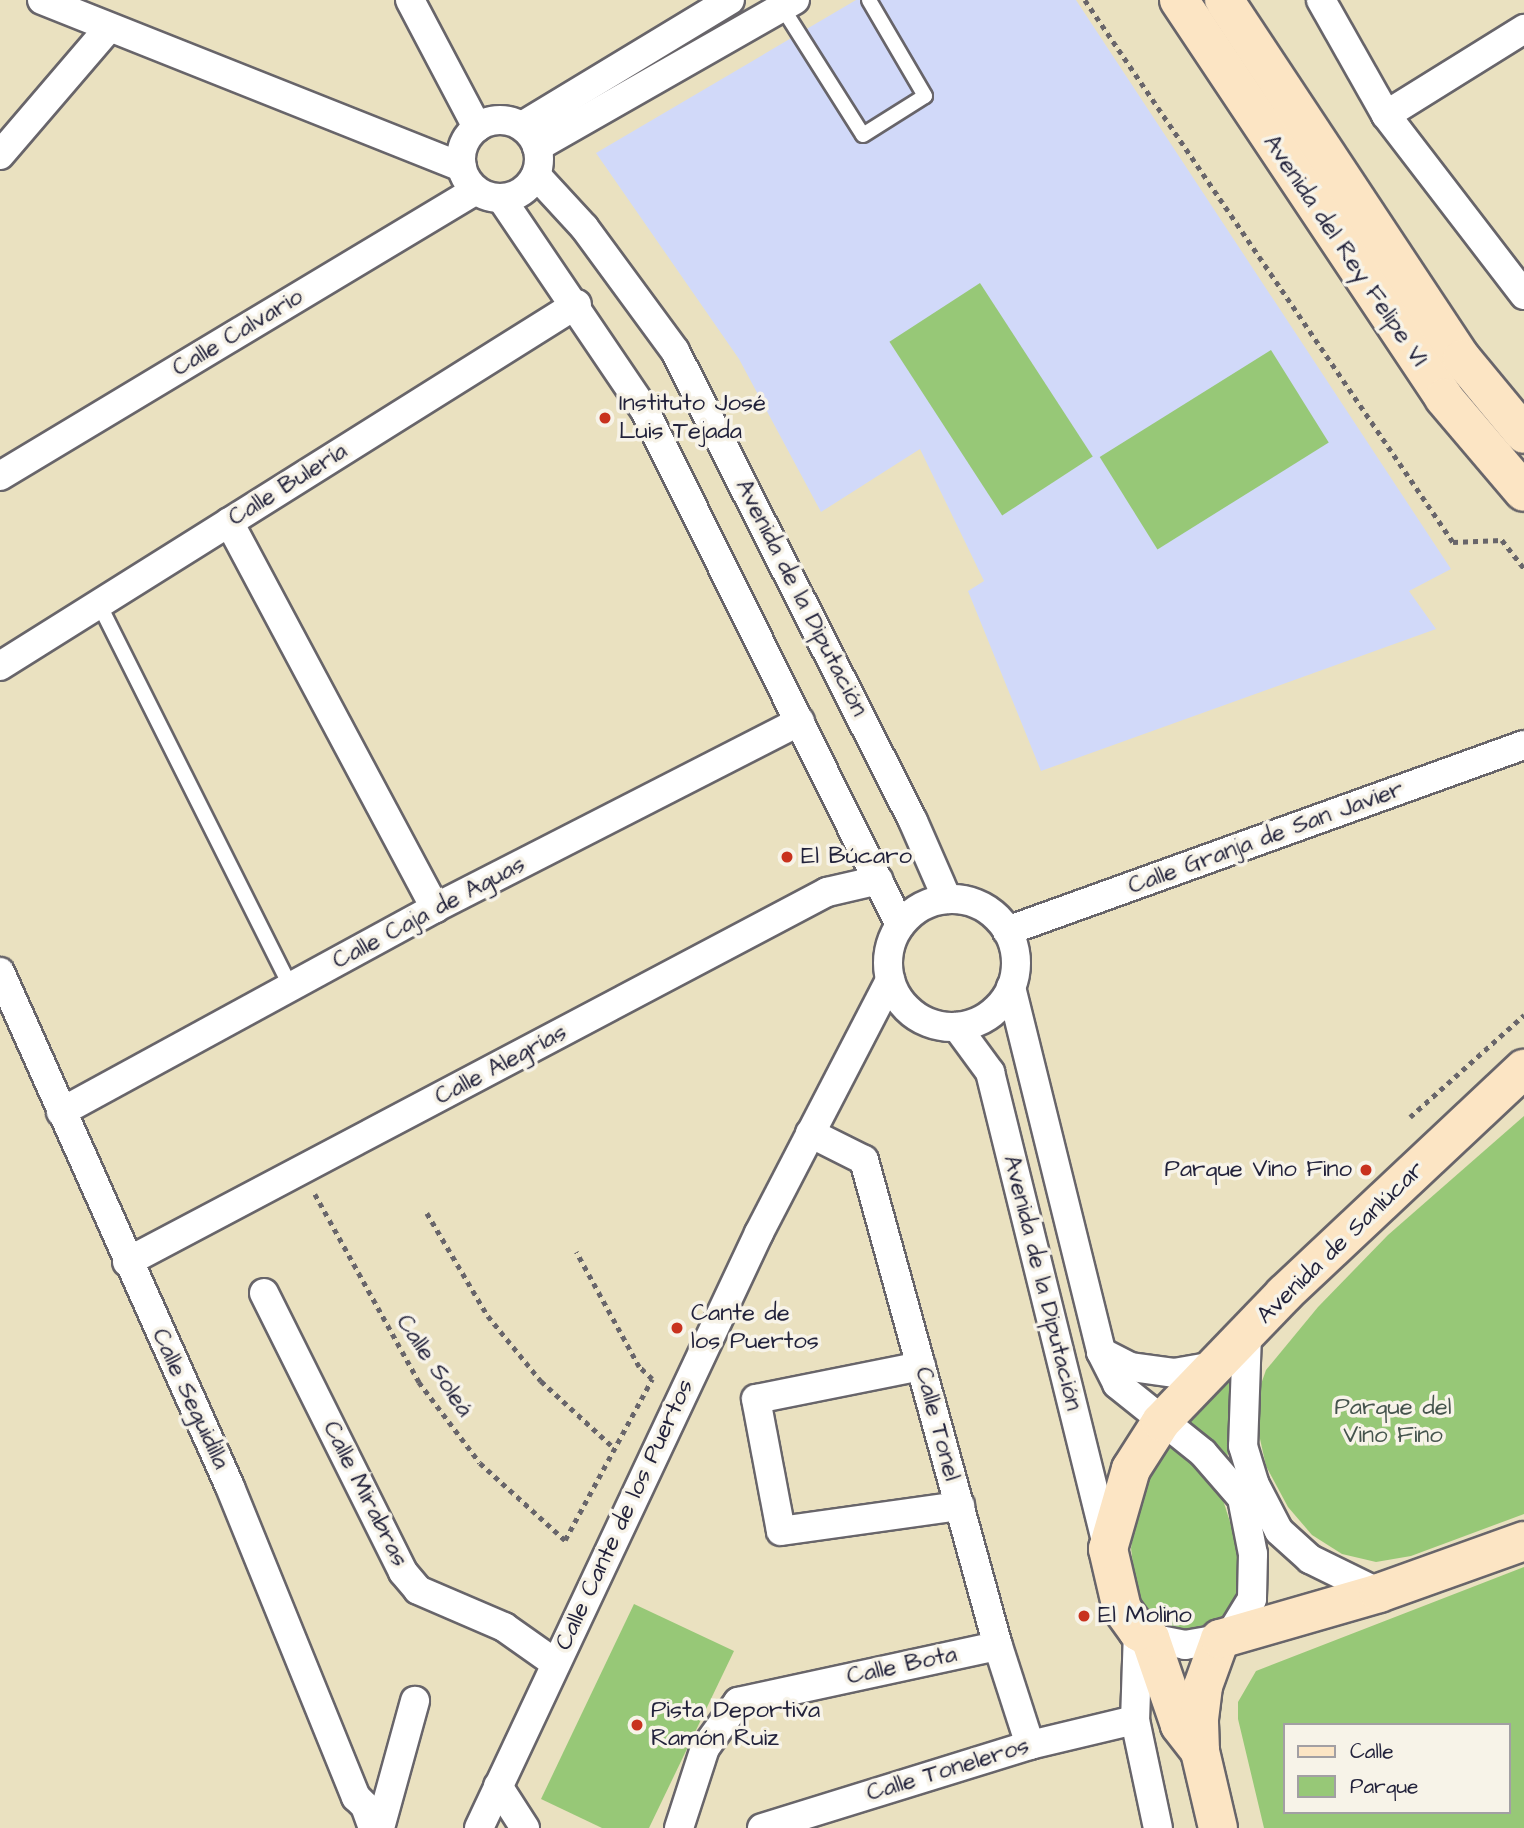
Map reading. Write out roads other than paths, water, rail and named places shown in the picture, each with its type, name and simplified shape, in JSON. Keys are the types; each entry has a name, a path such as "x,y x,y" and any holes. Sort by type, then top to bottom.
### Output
{"main road":[{"name":"Avenida del Rey Felipe VI","path":"1179,0 1327,229 1444,398 1524,492"},
{"name":"Avenida del Rey Felipe VI","path":"1224,0 1462,359 1524,434"},
{"name":"Avenida de Sanlúcar","path":"1200,1751 1180,1725 1144,1634 1122,1609 1108,1549 1131,1469 1161,1422 1215,1366 1524,1069"},
{"path":"1225,1637 1379,1593 1524,1541"},
{"name":"Avenida de Sanlúcar","path":"1218,1828 1200,1751 1203,1686 1225,1637"}],"street":[{"path":"42,0 480,185 527,187 532,149 730,0"},
{"path":"410,0 477,127"},
{"path":"1321,0 1387,115 1524,295"},
{"path":"532,149 788,4"},
{"path":"0,155 108,29"},
{"path":"1387,115 1524,29"},
{"path":"532,149 499,119 477,127 463,145 480,185 577,304 644,409 900,925"},
{"name":"Avenida de la Diputación","path":"532,149 584,227 675,351 913,821 947,899"},
{"name":"Calle Calvario","path":"0,476 480,185"},
{"name":"Calle Bulería","path":"0,666 577,304"},
{"path":"229,522 435,908"},
{"name":"Calle Caja de Aguas","path":"61,1112 435,908 800,720"},
{"name":"Calle Granja de San Javier","path":"1007,931 1524,745"},
{"name":"Calle Alegrías","path":"127,1262 827,892 879,880"},
{"path":"947,899 982,906 1007,931 1016,968 1011,987 999,1007 979,1021 957,1027 934,1025 914,1016 899,1000 890,980 888,960 900,925 921,907 947,899"},
{"name":"Calle Seguidilla","path":"0,972 127,1262 230,1487 356,1797 365,1805 373,1828"},
{"name":"Calle Cante de los Puertos","path":"479,1828 555,1663 810,1133 890,980"},
{"name":"Avenida de la Diputación","path":"1011,987 1101,1352 1117,1384 1161,1422"},
{"name":"Avenida de la Diputación","path":"957,1027 990,1072 1108,1549"},
{"name":"Calle Tonel","path":"810,1133 864,1160 998,1646 1030,1745"},
{"name":"Calle Mirabras","path":"264,1293 403,1572 418,1590 504,1627 555,1663"},
{"path":"1247,1334 1243,1446 1254,1483 1279,1531 1310,1559 1379,1593"},
{"name":"Avenida de la Diputación","path":"1101,1352 1130,1367 1174,1373 1215,1366"},
{"path":"921,1366 756,1399 781,1531 960,1506"},
{"name":"Avenida de Sanlúcar","path":"1161,1422 1203,1453 1242,1498 1253,1554 1252,1599 1225,1637"},
{"path":"1157,1828 1135,1720 1144,1634 1185,1645 1225,1637"},
{"name":"Calle Bota","path":"679,1828 705,1748 738,1702 998,1646"},
{"path":"380,1828 415,1701"},
{"name":"Calle Toneleros","path":"762,1828 1030,1745 1135,1720"},
{"path":"498,1786 525,1828"}],"lane":[{"path":"788,4 863,135 925,96 869,0"},
{"path":"99,604 291,987"}],"place":[{"name":"Instituto José Luis Tejada","path":"605,418"},
{"name":"El Búcaro","path":"787,857"},
{"name":"Parque Vino Fino","path":"1366,1170"},
{"name":"Cante de los Puertos","path":"677,1328"},
{"name":"El Molino","path":"1084,1616"},
{"name":"Pista Deportiva Ramón Ruiz","path":"637,1725"}],"park label":[{"name":"Parque del Vino Fino","path":"1393,1422"}]}
